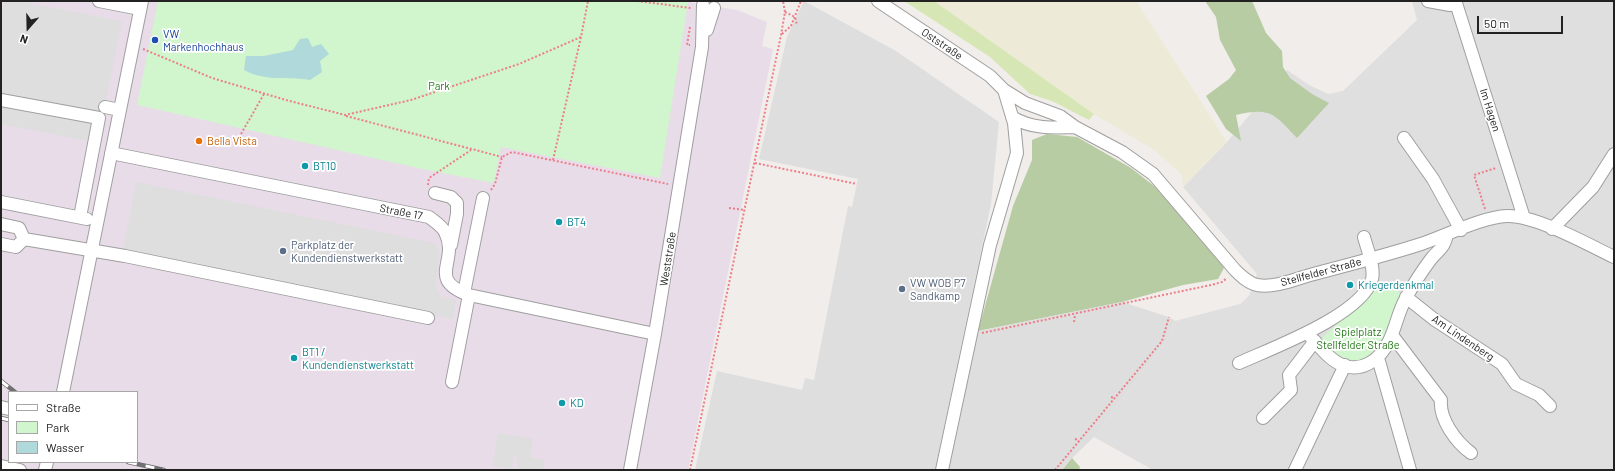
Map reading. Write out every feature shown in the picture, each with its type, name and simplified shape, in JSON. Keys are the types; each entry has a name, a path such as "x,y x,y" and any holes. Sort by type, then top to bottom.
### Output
{"street":[{"path":"63,391 141,5 99,1"},
{"name":"Oststraße","path":"878,1 990,76 1004,90 1025,103 1060,116 1075,127"},
{"name":"Im Hagen","path":"1428,1 1450,4 1456,3 1524,218"},
{"name":"Weststraße","path":"630,470 680,186 707,7"},
{"path":"942,470 990,245 1017,153 1012,117 1004,90"},
{"path":"1,100 99,118 80,217"},
{"path":"105,107 120,110"},
{"path":"1012,117 1020,122 1034,126 1075,127"},
{"name":"Stellfelder Straße","path":"1075,127 1122,152 1153,174 1235,270 1249,282 1264,286 1277,284 1369,259 1447,235 1489,220 1507,216 1524,218 1614,257"},
{"path":"1404,138 1433,179 1461,230"},
{"name":"Straße 17","path":"111,152 429,217 445,230 451,245"},
{"path":"1552,229 1593,187 1614,154"},
{"path":"431,190 451,197 457,203 457,214 446,276 452,288 466,294 655,334"},
{"path":"452,382 483,198"},
{"path":"1,202 98,221"},
{"path":"1,224 19,228 24,238"},
{"path":"1307,333 1328,355 1340,364 1352,368 1365,366 1378,358 1392,335 1406,297 1431,259 1444,247 1447,235"},
{"path":"1239,363 1307,333 1340,314 1359,299 1372,279 1372,272 1364,237"},
{"path":"24,238 428,318"},
{"path":"1,244 16,247 24,238"},
{"name":"Am Lindenberg","path":"1406,297 1435,320 1502,364 1516,384 1539,395 1550,406"},
{"path":"1392,335 1441,400 1440,407 1443,418 1463,448 1471,453"},
{"path":"1263,418 1291,390 1289,375 1316,341"},
{"path":"1378,358 1410,470"},
{"path":"1295,470 1345,365"},
{"path":"1,466 20,470"}],"path":[{"path":"553,160 588,1"},
{"path":"637,1 707,7"},
{"path":"690,470 781,35 785,12 783,1"},
{"path":"781,35 791,26 801,1"},
{"path":"785,12 795,16"},
{"path":"795,16 797,25"},
{"path":"345,115 411,100 512,67 581,37"},
{"path":"134,45 212,78 264,94 471,150 502,157 512,152 680,186"},
{"path":"241,134 264,94"},
{"path":"431,190 429,178 471,150"},
{"path":"483,198 495,184 502,157"},
{"path":"754,163 857,184"},
{"path":"1489,220 1474,175 1507,164"},
{"path":"729,208 745,210"},
{"path":"969,341 980,334 1075,315 1222,282 1235,270"},
{"path":"1074,322 1075,315"},
{"path":"1055,470 1162,341 1168,317"},
{"path":"1110,397 1114,398"},
{"path":"1075,439 1079,440"}],"shaded area":[{"path":"1,1 682,1 737,10 767,22 762,46 773,49 688,470 1,470"},
{"path":"4,1 18,1 122,21 98,143 1,124 1,15"},
{"name":"VW WOB P7 Sandkamp","path":"804,1 896,51 999,122 991,204 935,470 695,470 717,371 802,390 805,378 814,380 848,206 852,207 858,179 759,159 787,37"},
{"path":"934,1 1136,1 1227,142 1183,187 1182,175 1154,150 1094,114"},
{"path":"1412,1 1614,1 1614,470 1153,470 1094,437 1168,338 1175,321 1240,304 1249,296 1257,274 1183,187 1227,142 1287,70 1309,85 1328,94 1343,91 1417,20"},
{"name":"Parkplatz der Kundendienstwerkstatt","path":"136,182 435,243 440,252 436,279 437,289 441,297 456,300 453,319 123,250"},
{"path":"1122,302 1169,317 1175,321 1168,338 1094,437 1062,470 947,470 978,331"},
{"path":"498,433 533,439 530,457 545,460 543,470 516,470 518,457 514,456 512,469 492,466"}],"green space":[{"name":"Park","path":"158,1 688,2 660,178 501,147 494,183 427,170 137,105"},
{"path":"904,1 934,1 1094,114 1089,120 1052,101 1030,94 990,57"},
{"path":"1205,1 1252,1 1266,33 1282,51 1283,67 1290,78 1312,94 1329,103 1297,138 1277,118 1265,112 1236,115 1241,141 1226,129 1206,96 1229,79 1236,70 1220,40 1216,17"},
{"path":"1047,134 1077,137 1131,168 1154,186 1217,254 1224,268 1218,279 1183,285 1122,302 978,331 1013,206 1032,160 1032,140"},
{"name":"Spielplatz Stellfelder Straße","path":"1381,282 1403,295 1378,351 1362,363 1343,361 1321,339"},
{"path":"1072,458 1080,467 1079,470 1062,470"}],"water":[{"path":"308,38 312,47 321,44 329,54 320,61 322,72 310,80 260,76 244,70 246,56 264,56 293,50 300,39"}],"railway":[{"path":"1,381 14,391"},
{"path":"1,418 8,420"},
{"path":"132,463 164,470"}],"place":[{"name":"VW Markenhochhaus","path":"155,40"},
{"name":"Bella Vista","path":"199,141"},
{"name":"BT10","path":"305,166"},
{"name":"BT4","path":"559,222"},
{"name":"Parkplatz der Kundendienstwerkstatt","path":"283,251"},
{"name":"Kriegerdenkmal","path":"1350,285"},
{"name":"VW WOB P7 Sandkamp","path":"902,289"},
{"name":"BT1 / Kundendienstwerkstatt","path":"294,358"},
{"name":"KD","path":"562,403"}]}
